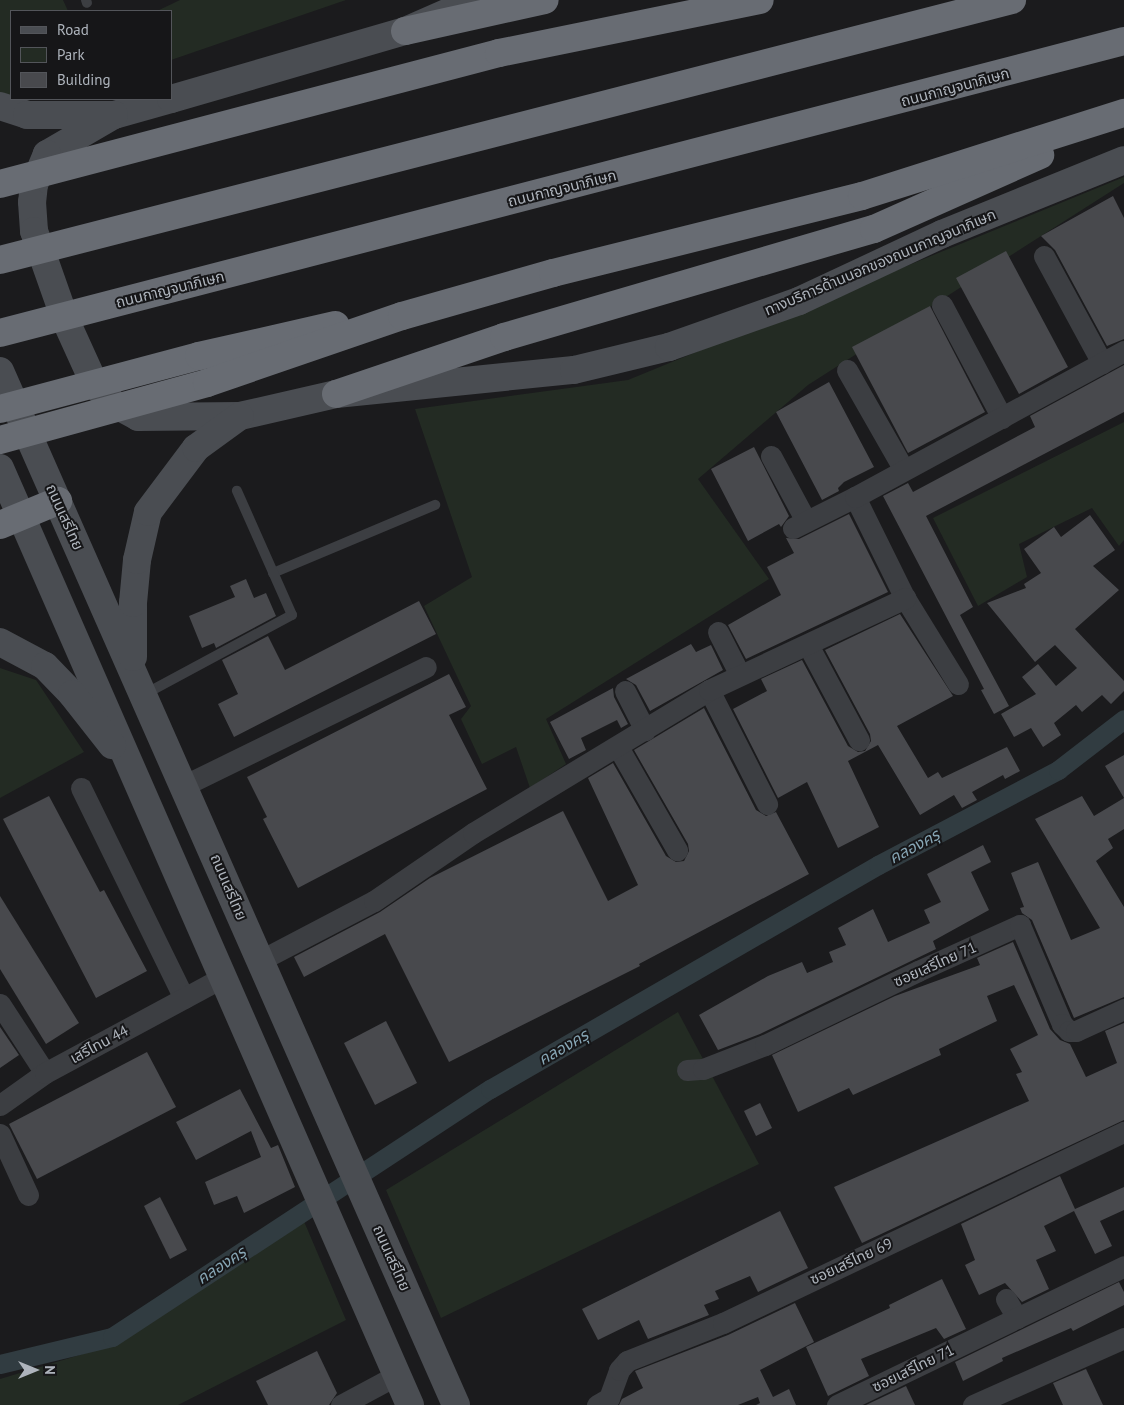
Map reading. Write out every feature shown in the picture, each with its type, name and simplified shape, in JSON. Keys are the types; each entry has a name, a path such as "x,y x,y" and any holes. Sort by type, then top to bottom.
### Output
{"highway":[{"path":"405,31 545,0"},
{"path":"0,184 499,53 760,0"},
{"path":"0,260 1012,0"},
{"name":"ถนนกาญจนาภิเษก","path":"0,333 985,80 1124,41"},
{"path":"0,440 207,383 402,316 553,273 862,196 1124,113"},
{"path":"336,394 504,337 874,229 1124,118"},
{"path":"0,410 310,328 402,316"},
{"path":"10,520 58,501"}],"main road":[{"path":"172,99 405,31 476,0"},
{"path":"167,100 114,115 47,154 34,184 34,231 66,319 95,385 114,404 138,417 240,416"},
{"path":"0,106 27,115 114,115"},
{"name":"ทางบริการด้านนอกของถนนกาญจนาภิเษก","path":"240,416 336,394 574,370 669,347 799,301 942,234 1124,160"},
{"name":"ถนนเสรีไทย","path":"0,371 134,668 456,1405"},
{"path":"134,668 133,603 137,560 148,512 196,448 240,416"},
{"path":"0,468 10,520 139,779 410,1405"},
{"path":"0,642 45,666 72,694 139,779"}],"street":[{"path":"1044,256 1102,363"},
{"path":"942,305 1002,418"},
{"path":"771,456 799,524 855,498 1124,351"},
{"path":"847,370 904,470"},
{"path":"855,498 905,598 958,684"},
{"path":"261,960 374,901 473,832 618,747 709,690 905,598"},
{"path":"718,632 740,675"},
{"path":"808,645 859,740"},
{"path":"185,785 426,667"},
{"path":"709,690 767,804"},
{"path":"625,691 644,730"},
{"path":"618,747 677,850"},
{"path":"81,788 184,998"},
{"name":"ซอยเสรีไทย 71","path":"688,1070 703,1069 766,1045 918,971 1020,925 1062,1024 1069,1031 1076,1031 1124,1009"},
{"name":"เสรีไทน 44","path":"0,1105 45,1072 225,976"},
{"path":"1,1009 45,1072"},
{"name":"ซอยเสรีไทย 69","path":"597,1405 609,1398 619,1370 627,1361 723,1323 1124,1132"},
{"path":"0,1134 28,1195"},
{"name":"ซอยเสรีไทย 71","path":"837,1405 1124,1266"},
{"path":"1006,1299 1017,1318"},
{"path":"973,1405 1124,1338"},
{"path":"341,1405 397,1375"}],"lane":[{"path":"145,694 292,615 238,491"},
{"path":"273,572 435,505"}],"green space":[{"path":"0,0 63,0 68,10 10,10 10,96 0,93"},
{"path":"180,0 346,0 172,60 172,10 159,10"},
{"path":"1124,177 1124,183 808,385 698,479 769,579 546,719 566,764 530,788 516,747 482,764 461,719 471,706 424,606 472,577 415,409 628,380"},
{"path":"1124,422 1124,540 1119,546 1092,508 1019,544 1027,577 978,606 933,518"},
{"path":"0,668 36,680 84,752 0,798"},
{"path":"678,1012 759,1164 441,1318 386,1190"},
{"path":"303,1219 346,1320 178,1405 0,1405 0,1379 116,1344"}],"building":[{"path":"1113,196 1124,218 1124,339 1107,346 1055,250 1041,236"},
{"path":"1006,251 1068,367 1019,394 956,278"},
{"path":"930,306 985,412 908,453 852,347"},
{"path":"1124,365 1124,412 926,516 973,607 960,615 1009,706 994,714 981,690 984,689 883,496 908,483 913,492 1035,427 1030,416"},
{"path":"829,382 874,467 844,482 838,488 839,491 822,500 776,412"},
{"path":"754,447 789,516 781,527 779,524 748,541 711,469"},
{"path":"849,514 888,592 746,659 728,625 781,595 767,567 794,553 786,538 799,539"},
{"path":"1090,515 1115,550 1093,566 1119,590 1075,629 1124,681 1124,691 1111,704 1102,695 1082,712 1076,705 1054,723 1061,735 1043,747 1031,728 1014,737 1001,714 1036,694 1022,677 1038,664 1056,686 1077,668 1055,645 1035,662 987,603 1026,588 1024,584 1041,573 1024,549 1054,527 1061,537"},
{"path":"246,579 254,598 266,593 276,616 216,648 214,643 202,648 189,616 235,597 230,586"},
{"path":"419,601 436,634 234,737 218,704 238,694 222,660 268,636 285,670"},
{"path":"900,614 953,696 897,726 928,778 938,772 942,778 1007,747 1020,771 1005,779 1003,775 972,792 977,800 962,808 954,795 920,815 878,745 848,761 879,827 838,848 807,782 778,798 733,709 767,691 761,679 802,660 848,746 858,752 865,751 871,741 870,734 825,650"},
{"path":"691,644 696,652 711,645 723,670 650,711 636,685 626,679"},
{"path":"449,674 466,707 449,715 487,789 298,888 263,819 267,817 247,777"},
{"path":"613,688 614,697 628,724 621,728 617,720 581,738 586,750 569,759 550,722"},
{"path":"704,708 756,810 766,816 776,812 809,874 639,964 640,966 449,1062 385,934 304,977 294,957 380,912 430,878 563,811 608,901 638,885 588,778 613,763 666,856 676,862 684,861 689,851 688,844 634,750"},
{"path":"1124,755 1124,798 1105,766"},
{"path":"49,796 100,892 104,890 147,971 96,998 3,819"},
{"path":"1082,796 1094,816 1124,798 1124,829 1108,839 1113,848 1096,861 1124,907 1124,997 1074,1018 1032,920 1022,913 1020,908 1024,907 1011,873 1038,862 1071,940 1100,928 1035,819"},
{"path":"983,845 991,862 971,872 989,910 933,941 936,949 760,1034 718,1050 699,1015 768,976 802,962 807,973 833,962 829,952 846,945 838,928 873,909 888,942 930,923 924,910 941,902 927,874"},
{"path":"0,896 79,1023 46,1044 0,969"},
{"path":"1013,942 1050,1029 1060,1040 1070,1044 1086,1077 1117,1063 1105,1031 1124,1023 1124,1120 862,1243 834,1187 1029,1101 1016,1074 1022,1072 1010,1049 1038,1035 1014,985 987,996 997,1021 939,1049 941,1055 853,1095 849,1088 798,1112 772,1055 895,996 980,965 977,958"},
{"path":"386,1021 417,1083 375,1105 344,1043"},
{"path":"0,1027 19,1055 0,1068"},
{"path":"147,1052 176,1107 37,1179 9,1124"},
{"path":"240,1089 271,1148 278,1145 295,1187 244,1213 237,1196 214,1205 205,1182 261,1157 251,1131 196,1160 176,1122"},
{"path":"760,1103 772,1128 756,1136 744,1111"},
{"path":"1060,1176 1075,1209 1124,1187 1124,1210 1100,1221 1112,1246 1095,1254 1074,1211 1044,1226 1056,1251 1036,1260 1049,1289 1022,1302 1005,1283 979,1295 965,1265 975,1260 961,1224"},
{"path":"160,1197 187,1250 170,1259 144,1206"},
{"path":"780,1211 808,1268 758,1292 750,1276 715,1291 719,1299 704,1305 709,1315 648,1339 639,1320 598,1340 582,1309"},
{"path":"942,1279 966,1329 944,1339 936,1328 861,1359 869,1376 828,1396 806,1347 890,1308 889,1305"},
{"path":"1119,1282 1124,1292 1124,1305 1073,1331 1071,1328 1002,1358 1003,1361 963,1381 955,1362"},
{"path":"795,1303 814,1342 760,1370 773,1397 789,1389 796,1405 756,1405 760,1403 758,1397 738,1405 619,1405 622,1399 643,1388 635,1371 728,1335"},
{"path":"317,1351 337,1393 329,1405 268,1405 256,1381"},
{"path":"1086,1369 1103,1405 1063,1405 1053,1383"},
{"path":"906,1386 915,1405 866,1405"}],"waterway":[{"name":"คลองครุ","path":"0,1364 112,1337 490,1089 878,865 1058,770 1124,719"}]}
